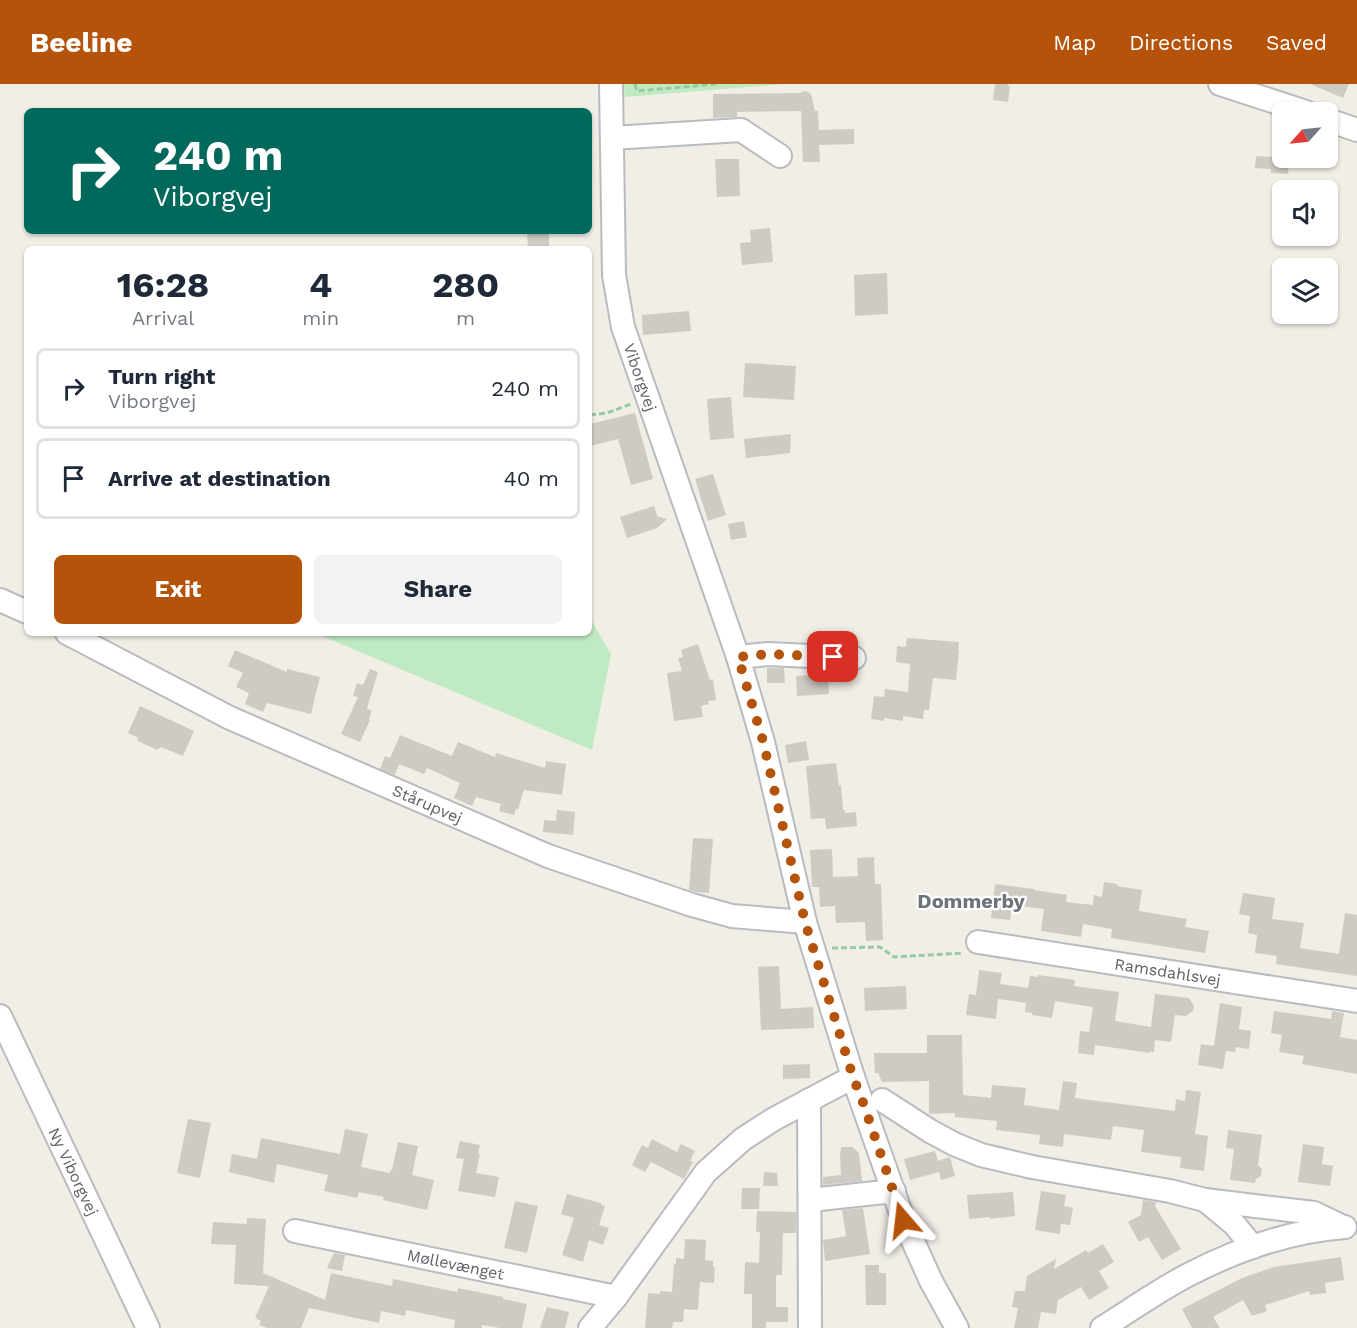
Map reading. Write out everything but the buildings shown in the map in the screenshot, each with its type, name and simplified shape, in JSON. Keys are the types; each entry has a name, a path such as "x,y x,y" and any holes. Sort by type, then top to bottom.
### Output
{"street":[{"name":"Viborgvej","path":"611,84 614,275 623,327 738,657 763,741 805,922 853,1077 903,1220 931,1281 957,1328"},
{"path":"1220,84 1275,102"},
{"path":"1338,123 1357,130"},
{"path":"612,138 741,130 780,156"},
{"path":"0,600 24,611"},
{"name":"Stårupvej","path":"73,636 230,718 548,856 692,905 732,916 805,922"},
{"path":"738,657 768,654 854,658"},
{"name":"Ramsdahlsvej","path":"978,942 1357,1001"},
{"name":"Ny Viborgvej","path":"0,1016 148,1328"},
{"path":"590,1328 616,1297 706,1173 743,1138 853,1077"},
{"path":"809,1100 810,1328"},
{"path":"882,1100 954,1144 981,1155 1032,1167 1170,1191 1204,1200 1314,1213 1350,1228"},
{"path":"810,1200 894,1191"},
{"path":"1204,1200 1234,1224 1252,1247"},
{"path":"1102,1328 1187,1276 1252,1247 1293,1235 1350,1228"},
{"name":"Møllevænget","path":"295,1231 616,1297"}],"path":[{"path":"635,84 637,91 717,84"},
{"path":"592,415 607,413 647,397"},
{"path":"813,949 880,947 894,957 967,953 978,942"}],"green space":[{"path":"624,84 784,84 625,97"},
{"path":"592,621 611,654 592,750 322,636 592,636"}],"district":[{"name":"Dommerby","path":"971,901"}],"route":[{"path":"833,657 768,654 738,657 763,741 805,922 853,1077 903,1220"}]}
